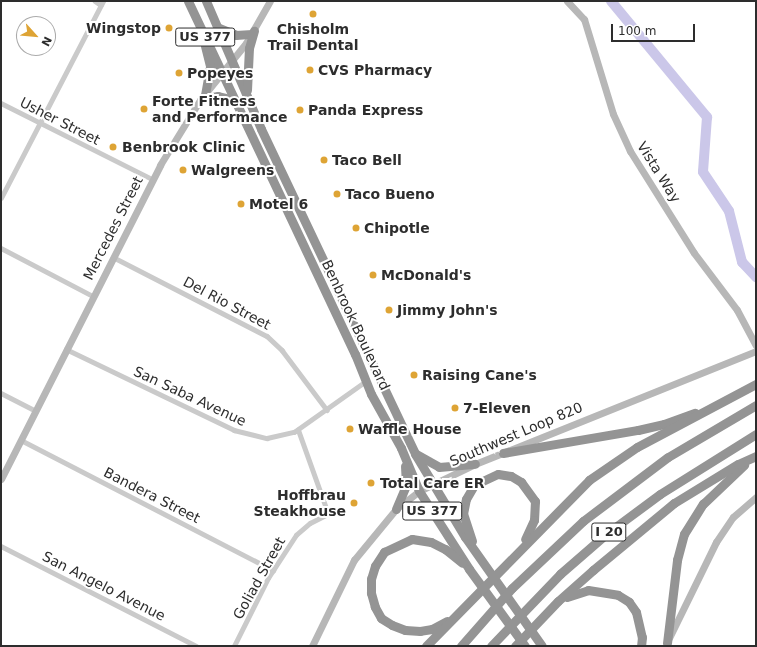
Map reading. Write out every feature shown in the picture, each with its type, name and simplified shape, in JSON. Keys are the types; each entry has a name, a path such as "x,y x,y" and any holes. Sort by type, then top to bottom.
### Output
{"highway":[{"name":"Benbrook Boulevard","path":"188,1 319,277 366,381 401,448 419,491 469,570 525,646"},
{"name":"Benbrook Boulevard","path":"206,1 233,60 261,129 415,454 432,484 478,556 542,646"},
{"path":"219,28 236,35 253,32 249,48 247,93"},
{"path":"204,34 210,66 203,97 218,96 234,100"},
{"path":"319,277 328,273"},
{"path":"426,646 520,548 589,480 637,447 756,384"},
{"path":"503,453 664,424 717,404"},
{"name":"I 20","path":"461,646 512,588 583,521 656,465 738,413 756,405"},
{"name":"I 20","path":"490,646 560,574 606,534 660,494 756,434"},
{"path":"396,509 403,495 407,473 401,448"},
{"path":"415,454 439,467 475,464"},
{"path":"515,646 558,601 674,504 752,458"},
{"path":"666,644 677,560 684,534 703,504 752,458"},
{"path":"478,556 463,514 466,499 474,485 498,474 511,476 521,482 535,501 534,520 520,548"},
{"path":"454,618 432,629 420,631 405,630 392,625 381,618 370,593 375,566 384,552 412,539 431,542 445,549 469,570"},
{"path":"558,601 588,590 618,595 629,602 636,612 642,637 641,646"},
{"path":"454,646 460,638 470,635"}],"street":[{"path":"1,198 102,3 95,1"},
{"name":"Mercedes Street","path":"1,479 152,179 203,97 233,60 253,32 270,1"},
{"name":"Vista Way","path":"567,1 584,19 613,114 630,151 694,252 737,310 756,346"},
{"name":"Usher Street","path":"1,104 152,179"},
{"path":"1,248 93,296"},
{"name":"Del Rio Street","path":"113,257 267,336 282,350 327,410"},
{"name":"San Saba Avenue","path":"66,349 234,430 267,438 298,430 366,381"},
{"name":"Southwest Loop 820","path":"312,646 354,560 396,509 419,491 475,464 756,351"},
{"path":"1,393 36,411"},
{"name":"Goliad Street","path":"234,646 273,570 296,535 310,522 328,514 298,430"},
{"name":"Bandera Street","path":"21,440 273,570"},
{"path":"666,644 716,542 733,518 756,497"},
{"name":"San Angelo Avenue","path":"1,546 196,646"}],"waterway":[{"path":"611,1 707,117 703,172 729,211 742,262 756,277"}],"place":[{"name":"Chisholm Trail Dental","path":"313,14"},
{"name":"Wingstop","path":"169,28"},
{"name":"CVS Pharmacy","path":"310,70"},
{"name":"Popeyes","path":"179,73"},
{"name":"Forte Fitness and Performance","path":"144,109"},
{"name":"Panda Express","path":"300,110"},
{"name":"Benbrook Clinic","path":"113,147"},
{"name":"Taco Bell","path":"324,160"},
{"name":"Walgreens","path":"183,170"},
{"name":"Taco Bueno","path":"337,194"},
{"name":"Motel 6","path":"241,204"},
{"name":"Chipotle","path":"356,228"},
{"name":"McDonald's","path":"373,275"},
{"name":"Jimmy John's","path":"389,310"},
{"name":"Raising Cane's","path":"414,375"},
{"name":"7-Eleven","path":"455,408"},
{"name":"Waffle House","path":"350,429"},
{"name":"Total Care ER","path":"371,483"},
{"name":"Hoffbrau Steakhouse","path":"354,503"}]}
